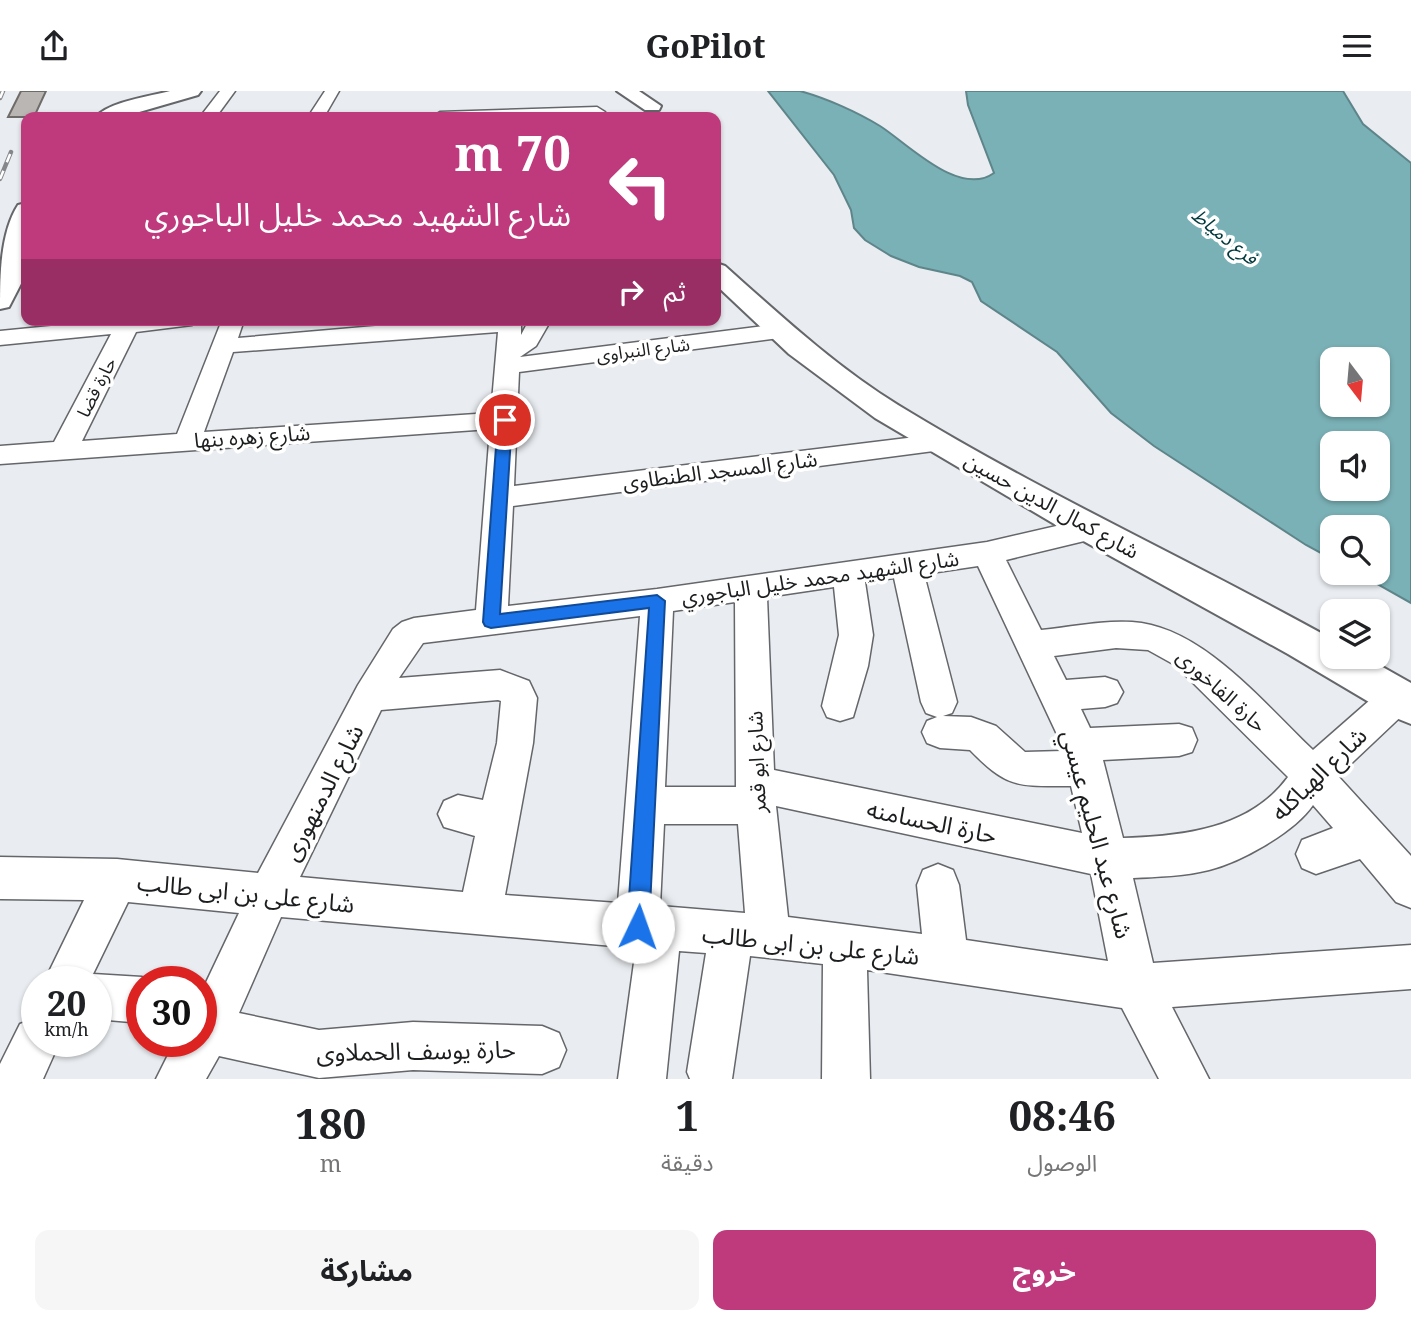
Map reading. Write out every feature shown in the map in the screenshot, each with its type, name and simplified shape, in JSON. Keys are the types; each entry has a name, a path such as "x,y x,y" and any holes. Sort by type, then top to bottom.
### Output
{"main road":[{"path":"105,108 141,91"},
{"path":"105,108 133,106 192,91"},
{"path":"626,91 651,105"},
{"path":"0,301 21,228"},
{"name":"شارع كمال الدين حسين","path":"721,281 779,331 860,393 940,443 1405,701"}],"street":[{"path":"212,112 228,91"},
{"path":"319,112 331,91"},
{"path":"486,112 598,110"},
{"path":"0,338 63,326"},
{"name":"حارة قضا","path":"64,449 126,326"},
{"path":"188,440 230,326"},
{"path":"221,346 402,326"},
{"path":"491,622 510,326"},
{"path":"507,360 525,345 538,326"},
{"name":"شارع النبراوى","path":"507,360 779,331"},
{"name":"شارع زهره بنها","path":"0,455 505,420"},
{"name":"شارع المسجد الطنطاوى","path":"500,498 940,443"},
{"name":"شارع الشهيد محمد خليل الباجوري","path":"421,628 657,601 988,553 1091,529"},
{"name":"شارع عبد الحليم عيسي","path":"988,553 1057,696 1083,757 1136,987 1185,1079"},
{"path":"906,564 939,717 983,739 1004,759 1021,769 1179,740"},
{"path":"840,706 852,666 856,635 849,572"},
{"name":"شارع ابو قمر","path":"712,1072 750,935 756,794 751,586"},
{"path":"642,1079 649,928 645,806 657,601"},
{"name":"شارع الدمنهورى","path":"217,1000 370,696 405,639 421,628"},
{"name":"حارة الفاخورى","path":"1033,645 1123,635 1148,636 1166,641 1200,665 1312,775 1411,887"},
{"path":"370,696 507,686 517,692 519,698 515,743 480,914"},
{"path":"1057,696 1104,692"},
{"name":"شارع الهياكله","path":"1108,858 1153,857 1209,850 1256,829 1290,806 1312,775 1405,701"},
{"name":"حارة الحسامنه","path":"645,806 756,794 1108,858"},
{"path":"458,814 498,821"},
{"path":"1316,854 1366,837"},
{"name":"شارع على بن ابى طالب","path":"0,878 117,880 480,914 750,935 845,945 1136,987 1408,975"},
{"path":"74,966 117,880"},
{"path":"937,885 947,960"},
{"path":"845,945 846,1079"},
{"name":"حارة يوسف الحملاوى","path":"217,1017 319,1054 342,1054 401,1046 542,1050"},
{"path":"18,1079 29,1057"},
{"name":"شارع الدمنهورى","path":"180,1079 190,1057"}],"water":[{"name":"فرع دمياط","path":"768,91 800,91 831,101 880,126 950,174 965,179 980,179 994,173 968,105 966,91 1343,91 1363,124 1411,163 1411,603 1379,585 1390,585 1390,515 1320,515 1320,553 1306,545 1154,446 1111,413 1057,352 981,301 972,282 960,276 919,267 891,256 865,240 854,228 851,210 834,175"}],"building":[{"path":"21,91 46,91 36,112 21,112 21,117 8,117"}],"railway":[{"path":"0,98 3,91"},
{"path":"0,179 11,152"}],"route":[{"path":"505,420 491,622 657,601 638,927"}]}
